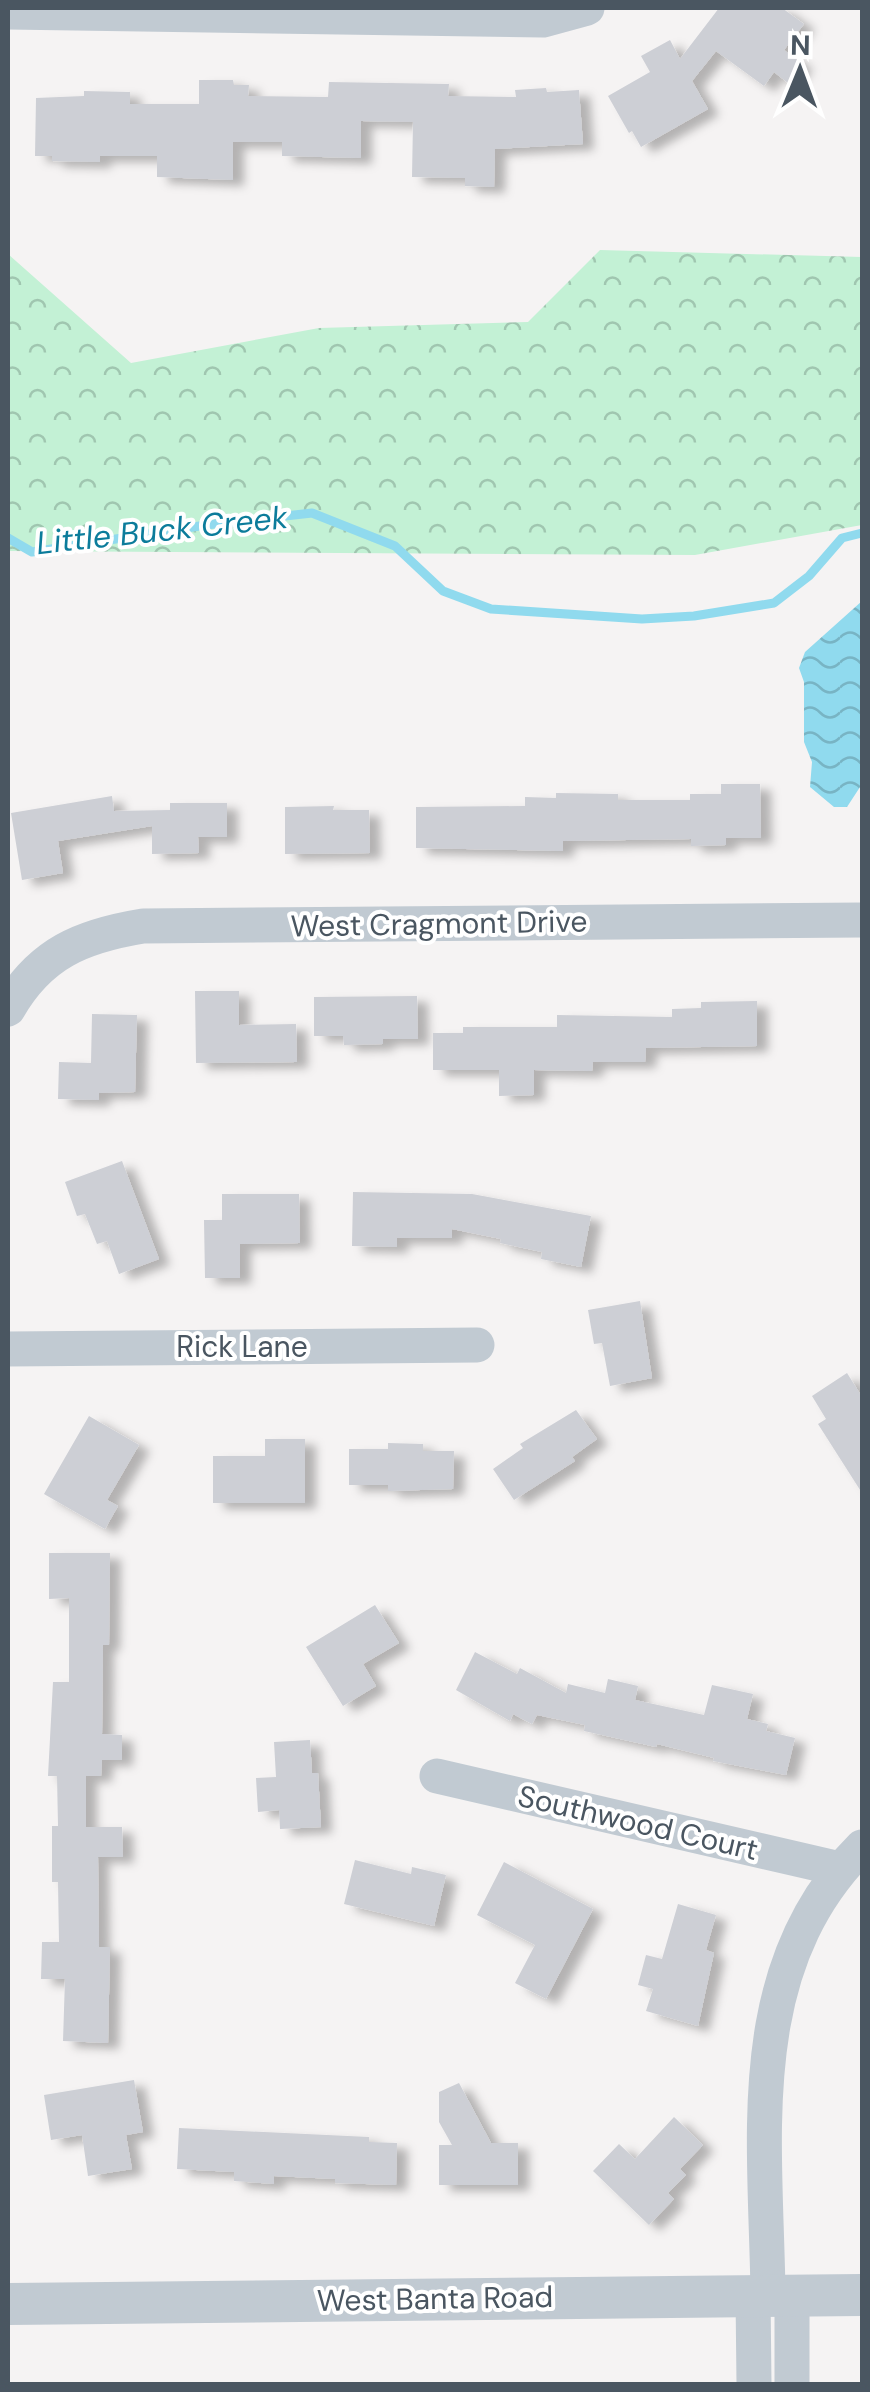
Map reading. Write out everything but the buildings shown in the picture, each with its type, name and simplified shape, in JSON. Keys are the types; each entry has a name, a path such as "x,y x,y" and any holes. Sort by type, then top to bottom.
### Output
{"street":[{"path":"8,10 543,20 575,12"},
{"name":"West Cragmont Drive","path":"8,1009 30,978 58,952 105,932 144,926 862,920"},
{"name":"Rick Lane","path":"8,1349 477,1345"},
{"name":"Southwood Court","path":"437,1776 851,1858"},
{"path":"792,2384 771,2295 766,2085 770,2031 796,1940 851,1858"},
{"path":"754,2384 771,2295"},
{"name":"West Banta Road","path":"8,2304 862,2295"}],"green space":[{"path":"600,250 862,257 862,525 695,555 8,551 8,254 131,363 319,328 528,322"}],"water":[{"path":"862,601 862,784 847,807 834,807 810,787 812,762 804,742 804,682 799,668 805,652"}],"waterway":[{"name":"Little Buck Creek","path":"8,538 32,552 312,513 395,546 443,591 491,609 642,619 694,616 774,603 809,576 842,538 862,533"}]}
